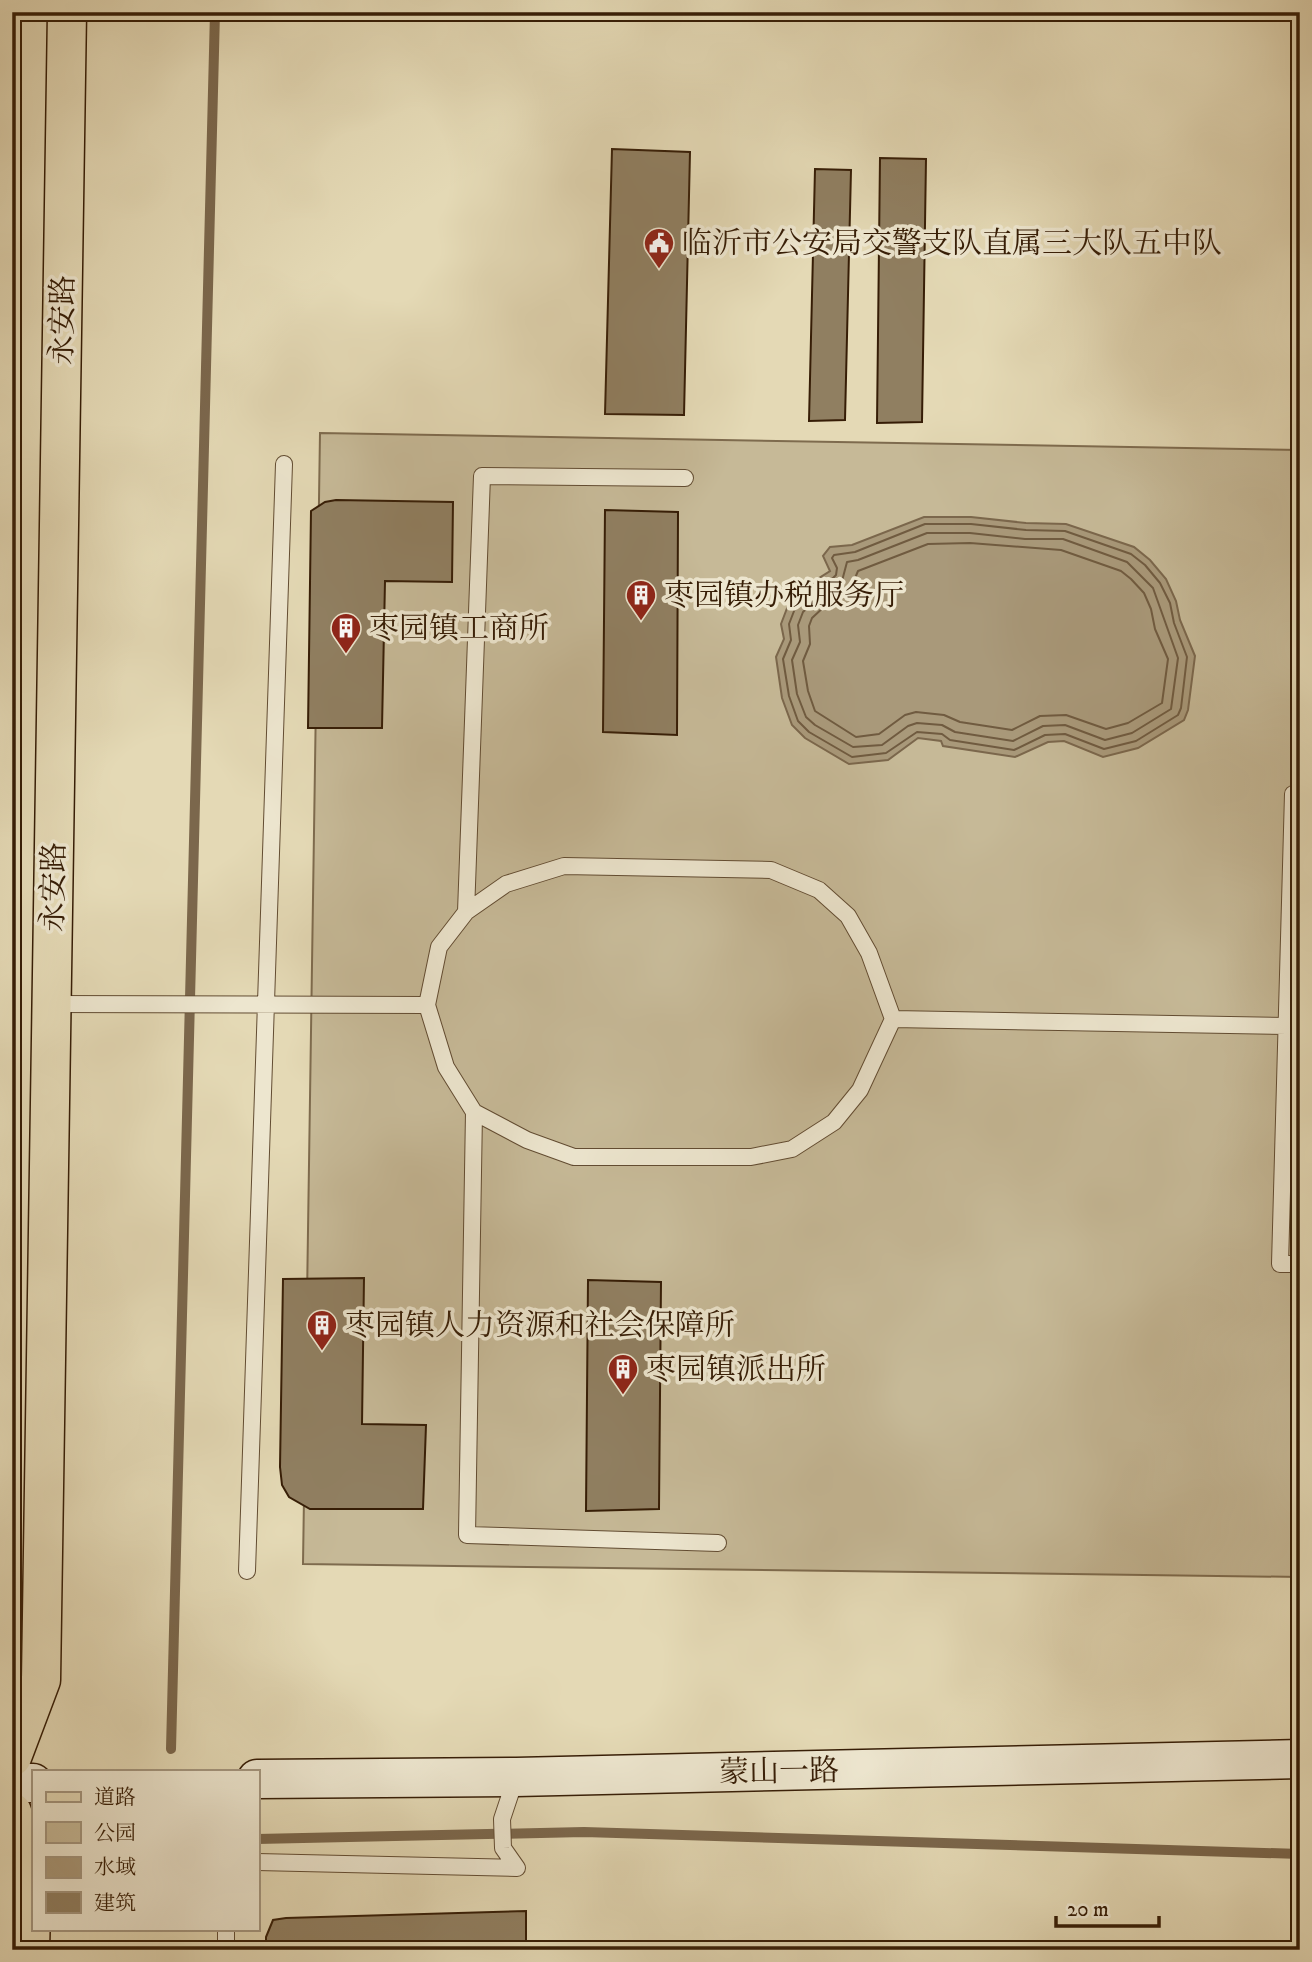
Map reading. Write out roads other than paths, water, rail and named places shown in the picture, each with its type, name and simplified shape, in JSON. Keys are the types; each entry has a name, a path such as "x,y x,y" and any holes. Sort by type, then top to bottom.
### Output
{"main road":[{"name":"永安路","path":"12,1757 41,1680 66,12"},
{"name":"蒙山一路","path":"259,1779 516,1777 1300,1759"},
{"path":"12,1783 32,1783"},
{"path":"12,1812 32,1870 30,1950"}],"lane":[{"path":"247,1572 284,464"},
{"path":"466,912 482,476 685,478"},
{"path":"1300,794 1293,794 1280,1264 1300,1264"},
{"path":"564,866 771,870 819,890 848,916 869,953 893,1019 860,1090 834,1122 792,1149 751,1157 574,1157 527,1140 474,1112 446,1068 427,1005 439,947 466,912 506,884 564,866"},
{"path":"51,1004 427,1005"},
{"path":"893,1019 1287,1026"},
{"path":"474,1112 467,1535 718,1543"},
{"path":"259,1862 517,1867 503,1848 502,1819 516,1777"},
{"path":"226,1930 226,1950"}],"water":[{"path":"924,517 971,517 1066,524 1134,547 1150,560 1166,579 1195,656 1188,710 1184,720 1138,748 1103,757 1064,741 1048,742 1015,757 943,746 941,741 918,738 888,760 849,764 805,738 792,725 782,698 776,657 784,639 781,624 789,603 811,583 830,571 823,556 830,547 852,545"}],"waterway":[{"path":"171,1749 215,12"},
{"path":"259,1839 584,1832 1300,1854"}],"place":[{"name":"临沂市公安局交警支队直属三大队五中队","path":"659,270"},
{"name":"枣园镇办税服务厅","path":"641,622"},
{"name":"枣园镇工商所","path":"346,655"},
{"name":"枣园镇人力资源和社会保障所","path":"322,1352"},
{"name":"枣园镇派出所","path":"623,1396"}]}
